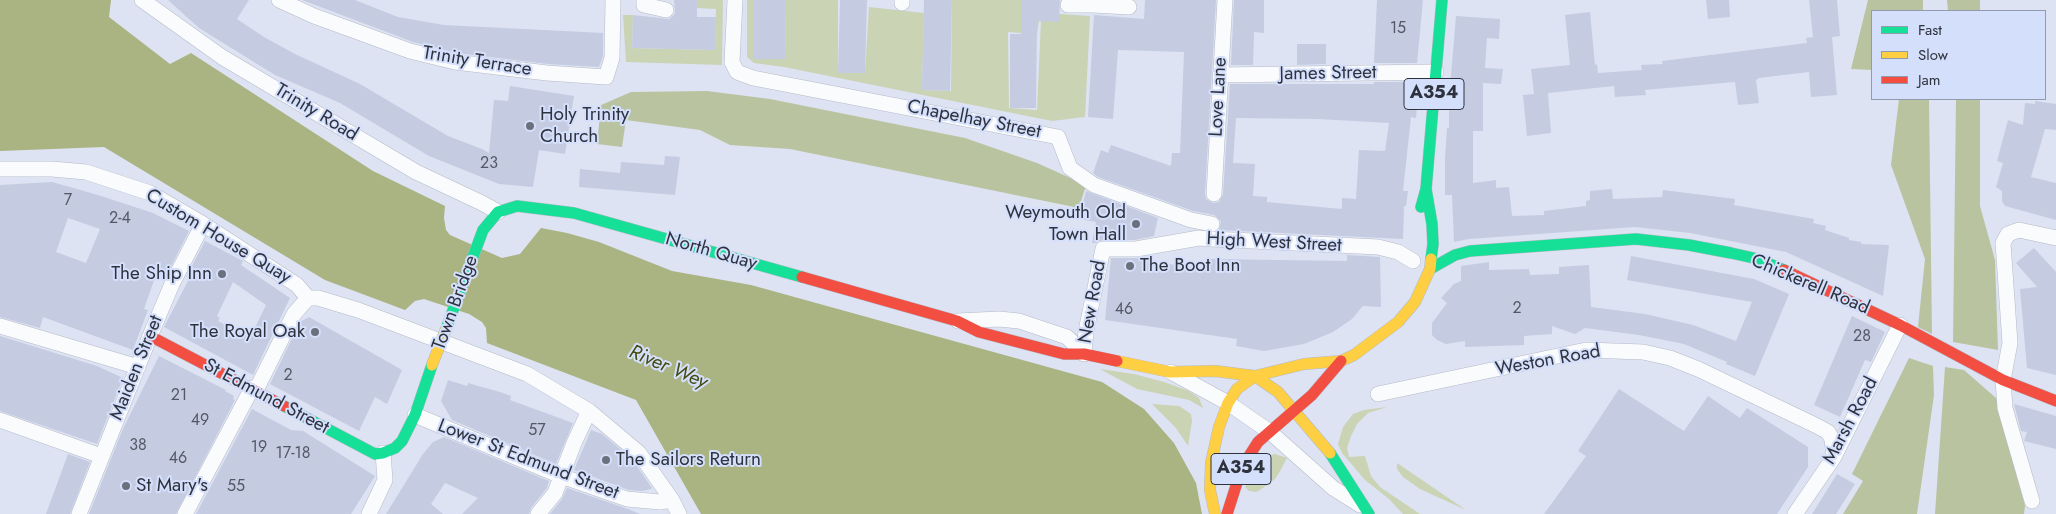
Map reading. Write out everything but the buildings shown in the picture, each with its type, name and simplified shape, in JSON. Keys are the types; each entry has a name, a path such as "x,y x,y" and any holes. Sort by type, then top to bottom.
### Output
{"main road":[{"name":"A354","path":"1419,216 1426,189 1442,0"},
{"name":"A354","path":"1215,514 1210,490 1210,463 1217,433 1228,403 1237,389 1254,376 1304,364 1341,361 1354,355 1379,338 1407,312 1418,296 1430,269 1433,244 1432,224 1426,189"},
{"name":"North Quay","path":"498,212 518,206 574,213 957,321"},
{"name":"Town Bridge","path":"383,453 395,448 402,441 415,415 483,230 498,212"},
{"name":"Chickerell Road","path":"1430,269 1455,255 1470,251 1636,239 1663,241 1758,259 1900,325 2003,380 2056,401"},
{"path":"1414,257 1418,296"},
{"name":"St Edmund Street","path":"150,336 367,450 375,454 383,453"},
{"path":"1084,354 1170,372 1215,371 1254,376 1278,392 1329,451 1366,511"},
{"name":"A354","path":"1227,514 1242,467 1258,442 1312,395 1341,361"}],"street":[{"name":"Trinity Road","path":"142,0 222,57 416,172 498,212"},
{"name":"Trinity Terrace","path":"279,0 314,16 410,51 455,62 547,73 606,77 612,58 613,0"},
{"path":"620,0 623,46"},
{"path":"644,0 644,5 666,10"},
{"name":"Chapelhay Street","path":"735,0 732,62 737,72 753,78 1058,137 1070,168 1094,185 1191,220 1212,224"},
{"name":"Love Lane","path":"1214,194 1224,0"},
{"path":"1068,5 1094,3 1129,7"},
{"name":"James Street","path":"1220,75 1436,72"},
{"name":"Custom House Quay","path":"0,169 52,169 93,174 150,193 203,224 297,284 308,298 318,298 358,310 527,374 589,411 639,453 676,507"},
{"name":"Maiden Street","path":"78,514 172,284 203,224"},
{"path":"2032,501 2008,421 2003,380 2010,343 2003,243 2008,234 2020,230 2056,238"},
{"name":"High West Street","path":"1103,249 1136,249 1199,238 1378,247 1414,257"},
{"name":"New Road","path":"1084,354 1086,331 1103,249"},
{"path":"185,514 294,314 308,298"},
{"name":"North Quay","path":"957,321 985,319 1019,322 1067,337 1084,354"},
{"name":"Marsh Road","path":"1795,514 1834,457 1900,325"},
{"path":"0,326 138,367"},
{"name":"Weston Road","path":"1378,394 1586,350 1643,352 1670,358 1698,369 1828,432 1832,439 1834,457"},
{"path":"1170,372 1228,403 1270,432 1333,488 1366,511"},
{"path":"538,514 555,493 589,411"},
{"name":"Lower St Edmund Street","path":"415,415 561,476 627,499 660,502 676,507"},
{"path":"0,420 101,456"},
{"path":"369,514 385,480 383,453"}],"shaded area":[{"path":"697,0 723,0 722,65 626,62 623,15 633,15 632,48 715,50 716,9 697,8"},
{"path":"747,0 753,0 753,59 785,59 786,0 838,0 838,72 865,73 869,7 924,13 922,90 951,91 952,0 1022,0 1039,21 1037,34 1008,32 1009,108 1037,110 1041,21 1059,14 1090,16 1085,117 1052,121 784,67 754,63 747,57"},
{"path":"1868,0 1923,0 1923,10 1871,10 1871,70 1851,69"},
{"path":"1947,0 1980,0 1980,10 1948,10"},
{"path":"707,91 770,99 965,138 1037,163 1086,185 1079,208 790,149 730,145 700,130 626,120 622,147 597,144 601,105 631,92"},
{"path":"1899,100 1929,100 1932,334 1918,327 1925,259 1891,165"},
{"path":"1956,100 1980,100 1980,206 1995,260 1998,350 1953,342"},
{"path":"1909,358 1933,366 1934,395 1917,514 1843,514 1863,481 1852,474"},
{"path":"1945,367 1964,370 1996,398 2025,506 2024,514 1935,514"},
{"path":"1100,369 1134,374 1189,391 1199,398 1203,408 1189,400 1137,389"},
{"path":"1152,404 1179,406 1191,414 1192,421 1188,446 1176,428"},
{"path":"1387,407 1368,413 1357,424 1347,448 1349,457 1365,456 1371,476 1380,487 1420,514 1403,514 1389,499 1365,480 1342,453 1338,444 1343,427 1353,414 1364,410"},
{"path":"1275,454 1287,458 1275,479 1256,492 1249,491 1245,487 1259,462"},
{"path":"1397,463 1466,510 1420,489 1403,477 1397,469"}],"water":[{"name":"River Wey","path":"0,0 111,0 109,17 170,64 191,53 373,171 445,206 446,230 450,235 502,258 520,254 541,228 567,233 599,242 672,271 751,285 1102,382 1144,409 1174,443 1196,483 1202,514 701,514 636,400 487,343 486,328 482,322 469,314 424,299 415,301 405,310 325,280 104,147 0,151"}],"traffic: fast":[{"path":"1421,207 1426,189 1442,0"},
{"path":"1426,189 1432,224 1433,244 1431,259"},
{"path":"446,329 483,230 498,212 517,206 574,213 802,277"},
{"path":"1430,269 1455,255 1470,251 1636,239 1689,245 1731,253 1758,259 1784,270"},
{"path":"284,406 375,454 383,453 395,448 402,441 415,415 432,365"},
{"path":"1330,453 1369,514"}],"traffic: slow":[{"path":"1215,514 1210,490 1211,463 1219,427 1228,403 1237,389 1255,376 1304,364 1341,361 1354,355 1398,322 1415,302 1430,269 1431,259"},
{"path":"432,365 446,329"},
{"path":"1117,361 1170,372 1215,371 1255,376 1278,392 1330,453"}],"traffic: jam":[{"path":"1784,270 1900,325 2003,380 2056,401"},
{"path":"802,277 957,321 979,332 1064,354 1084,354 1117,361"},
{"path":"150,336 284,406"},
{"path":"1227,514 1242,467 1258,442 1312,395 1341,361"}],"place":[{"name":"Holy Trinity Church","path":"530,126"},
{"name":"Weymouth Old Town Hall","path":"1136,224"},
{"name":"The Boot Inn","path":"1130,266"},
{"name":"The Ship Inn","path":"222,274"},
{"name":"The Royal Oak","path":"315,332"},
{"name":"The Sailors Return","path":"606,460"},
{"name":"St Mary's","path":"126,486"}]}
